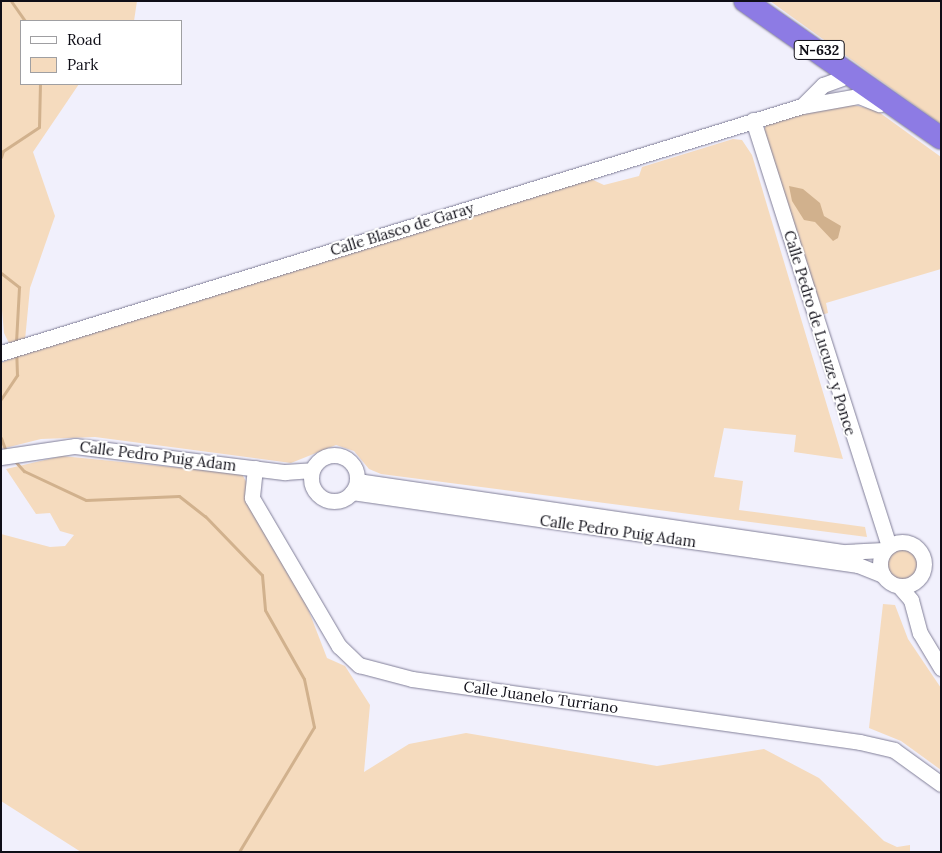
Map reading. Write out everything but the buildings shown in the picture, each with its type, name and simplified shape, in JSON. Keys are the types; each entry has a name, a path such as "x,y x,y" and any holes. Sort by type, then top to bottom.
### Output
{"highway":[{"name":"N-632","path":"745,1 770,19 833,77 879,104 941,149"},
{"name":"N-632","path":"833,77 866,84 941,138"}],"street":[{"name":"Calle Blasco de Garay","path":"1,353 802,106 833,77"},
{"name":"Calle Pedro de Lucuze y Ponce","path":"753,120 886,548"},
{"name":"Calle Pedro Puig Adam","path":"1,457 19,452 108,448 312,477"},
{"path":"343,457 354,467 354,486 340,500 326,500 312,477 322,459 343,457"},
{"name":"Calle Juanelo Turriano","path":"255,468 252,498 339,646 359,665 412,679 860,742 894,750 941,784"},
{"name":"Calle Pedro Puig Adam","path":"354,486 846,552 886,548"},
{"name":"Calle Pedro Puig Adam","path":"354,486 858,564 882,575"},
{"path":"911,600 924,568 920,550 905,541 886,548 882,575 899,586 911,600 920,633 941,668"},
{"path":"899,586 918,580"}],"green space":[{"path":"1,1 137,1 134,20 20,20 20,85 78,85 33,152 55,216 30,288 25,340 9,343 4,333 1,299"},
{"path":"770,1 941,1 941,124"},
{"path":"849,104 876,110 941,157 941,269 826,303 828,313 815,317 760,144 766,124 777,113"},
{"path":"733,139 742,140 752,155 843,459 794,452 796,435 724,428 714,477 743,481 739,510 865,527 867,537 381,474 369,469 354,451 336,445 291,463 95,437 41,439 1,449 1,363 34,349 591,179 604,185 639,176 642,167"},
{"path":"62,456 242,474 293,570 327,658 345,666 370,705 364,772 409,744 466,733 657,766 764,749 819,778 884,841 897,847 910,845 910,852 81,852 1,801 1,534 50,547 65,546 74,535 60,531 50,513 36,514 6,469"},
{"path":"906,542 918,548 923,555 923,573 918,580 911,585 898,586 890,583 883,576 880,560 883,552 890,545"},
{"path":"883,604 895,605 908,639 941,688 941,770 901,741 869,728"}],"shaded area":[{"path":"789,186 803,189 820,203 824,216 841,226 838,238 833,241 815,222 804,220 792,201"}],"waterway":[{"path":"11,1 24,20"},
{"path":"1,157 3,151 39,127 40,85"},
{"path":"1,273 19,287 16,343"},
{"path":"1,399 17,375 16,352"},
{"path":"1,438 6,452"},
{"path":"14,460 24,471 86,500 179,496 205,516 262,575 265,610 304,679 314,727 239,852"}]}
